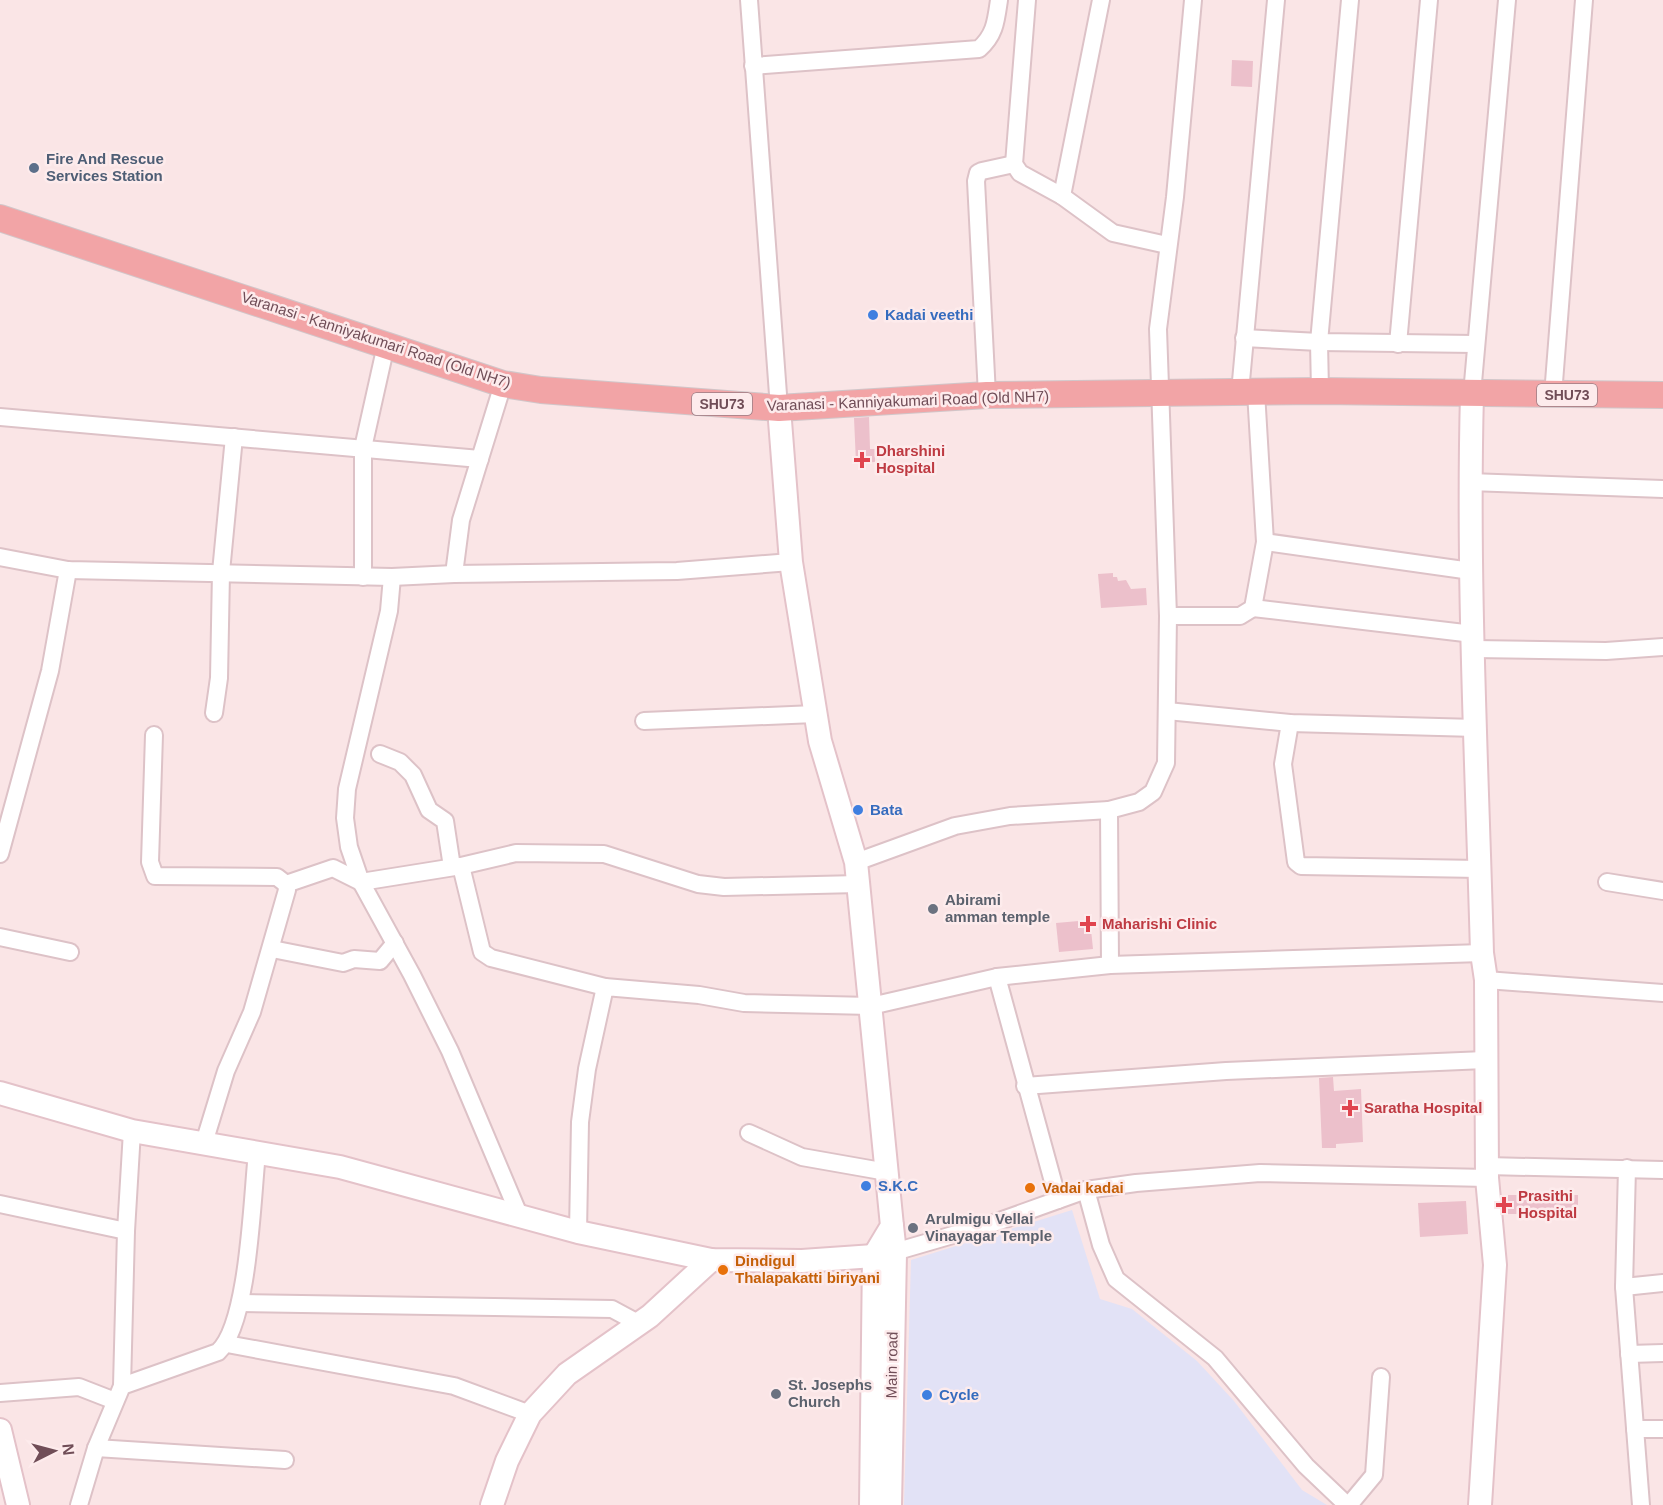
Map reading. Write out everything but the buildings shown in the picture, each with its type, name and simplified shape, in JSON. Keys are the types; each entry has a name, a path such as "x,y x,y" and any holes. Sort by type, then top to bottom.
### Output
{"main road":[{"name":"Varanasi - Kanniyakumari Road (Old NH7)","path":"0,218 503,384 541,390 779,408 987,395 1160,395 1320,391 1663,395"},
{"path":"1472,394 1469,482 1471,572 1482,953 1486,980 1487,1172 1495,1264 1480,1505"},
{"path":"0,1093 132,1131 340,1167 578,1232 711,1260 801,1261 884,1254 892,1226 857,873 820,741 815,714 791,562 779,408"},
{"name":"Main road","path":"871,1505 884,1254"},
{"name":"Main road","path":"884,1254 890,1505"},
{"path":"492,1505 507,1461 530,1414 567,1374 650,1316 711,1260"},
{"path":"0,1430 18,1505"}],"street":[{"path":"749,0 779,408"},
{"path":"753,66 979,49 989,40 995,28 999,0"},
{"path":"1027,0 1014,164 1020,172 1062,196 1113,233 1167,245"},
{"path":"1062,196 1101,0"},
{"path":"286,884 333,867 361,882 457,867 516,853 604,854 698,884 724,887 857,873 955,826 1010,816 1109,810 1139,802 1153,792 1166,764 1167,711 1168,616 1158,329 1167,245 1175,197 1193,0"},
{"path":"1253,608 1265,542 1244,338 1276,0"},
{"path":"1320,391 1319,342 1350,0"},
{"path":"1398,344 1429,0"},
{"path":"1472,394 1507,0"},
{"path":"1553,395 1584,0"},
{"path":"987,395 976,181 978,173 982,171 1014,164"},
{"path":"1244,338 1319,342 1475,344"},
{"path":"363,577 363,448 386,345"},
{"path":"454,574 461,520 503,384"},
{"path":"0,417 480,459"},
{"path":"214,713 219,678 221,572 234,437"},
{"path":"1469,482 1663,489"},
{"path":"1265,542 1471,572"},
{"path":"0,557 68,570 393,578 454,574 677,571 791,562"},
{"path":"0,854 50,671 68,570"},
{"path":"393,578 389,612 347,789 345,818 349,847 361,882 450,1051 520,1216"},
{"path":"1168,616 1240,615 1253,608 1473,642 1606,651 1663,648"},
{"path":"1167,711 1290,723 1476,728"},
{"path":"644,721 815,714"},
{"path":"1290,723 1283,764 1296,862 1301,866 1480,869"},
{"path":"154,735 150,862 155,876 277,877 286,884"},
{"path":"380,754 400,762 413,775 429,810 445,821 482,952 491,958 545,974 605,987 699,995 744,1003 871,1006 997,977 1110,965 1482,953"},
{"path":"1109,810 1110,965"},
{"path":"1607,882 1663,891"},
{"path":"204,1143 226,1071 252,1012 286,899 286,884"},
{"path":"0,937 70,952"},
{"path":"272,948 343,963 354,959 380,961 395,943"},
{"path":"997,977 1058,1200"},
{"path":"1486,980 1663,993"},
{"path":"578,1232 580,1122 587,1069 605,987"},
{"path":"1025,1086 1226,1071 1485,1060"},
{"path":"79,1505 96,1448 118,1393 132,1131"},
{"path":"749,1133 802,1157 886,1172"},
{"path":"0,1393 79,1387 118,1393 218,1352 227,1344 240,1303 257,1153"},
{"path":"1627,1168 1624,1287 1641,1505"},
{"path":"884,1254 1086,1190 1260,1173 1487,1172 1627,1168 1663,1170"},
{"path":"1086,1190 1101,1245 1116,1279 1215,1358 1306,1466 1348,1505 1374,1474 1381,1377"},
{"path":"0,1204 126,1231"},
{"path":"1624,1287 1663,1283"},
{"path":"240,1303 612,1309 638,1323"},
{"path":"227,1344 454,1386 530,1414"},
{"path":"1629,1354 1663,1353"},
{"path":"1635,1429 1663,1430"},
{"path":"96,1448 285,1460"}],"shaded area":[{"path":"1072,1210 1100,1299 1132,1309 1197,1361 1234,1401 1302,1490 1327,1505 904,1505 911,1260"}],"place":[{"name":"Fire And Rescue Services Station","path":"34,168"},
{"name":"Kadai veethi","path":"873,315"},
{"name":"Dharshini Hospital","path":"862,460"},
{"name":"Bata","path":"858,810"},
{"name":"Abirami amman temple","path":"933,909"},
{"name":"Maharishi Clinic","path":"1088,924"},
{"name":"Saratha Hospital","path":"1350,1108"},
{"name":"S.K.C","path":"866,1186"},
{"name":"Vadai kadai","path":"1030,1188"},
{"name":"Prasithi Hospital","path":"1504,1205"},
{"name":"Arulmigu Vellai Vinayagar Temple","path":"913,1228"},
{"name":"Dindigul Thalapakatti biriyani","path":"723,1270"},
{"name":"St. Josephs Church","path":"776,1394"},
{"name":"Cycle","path":"927,1395"}]}
